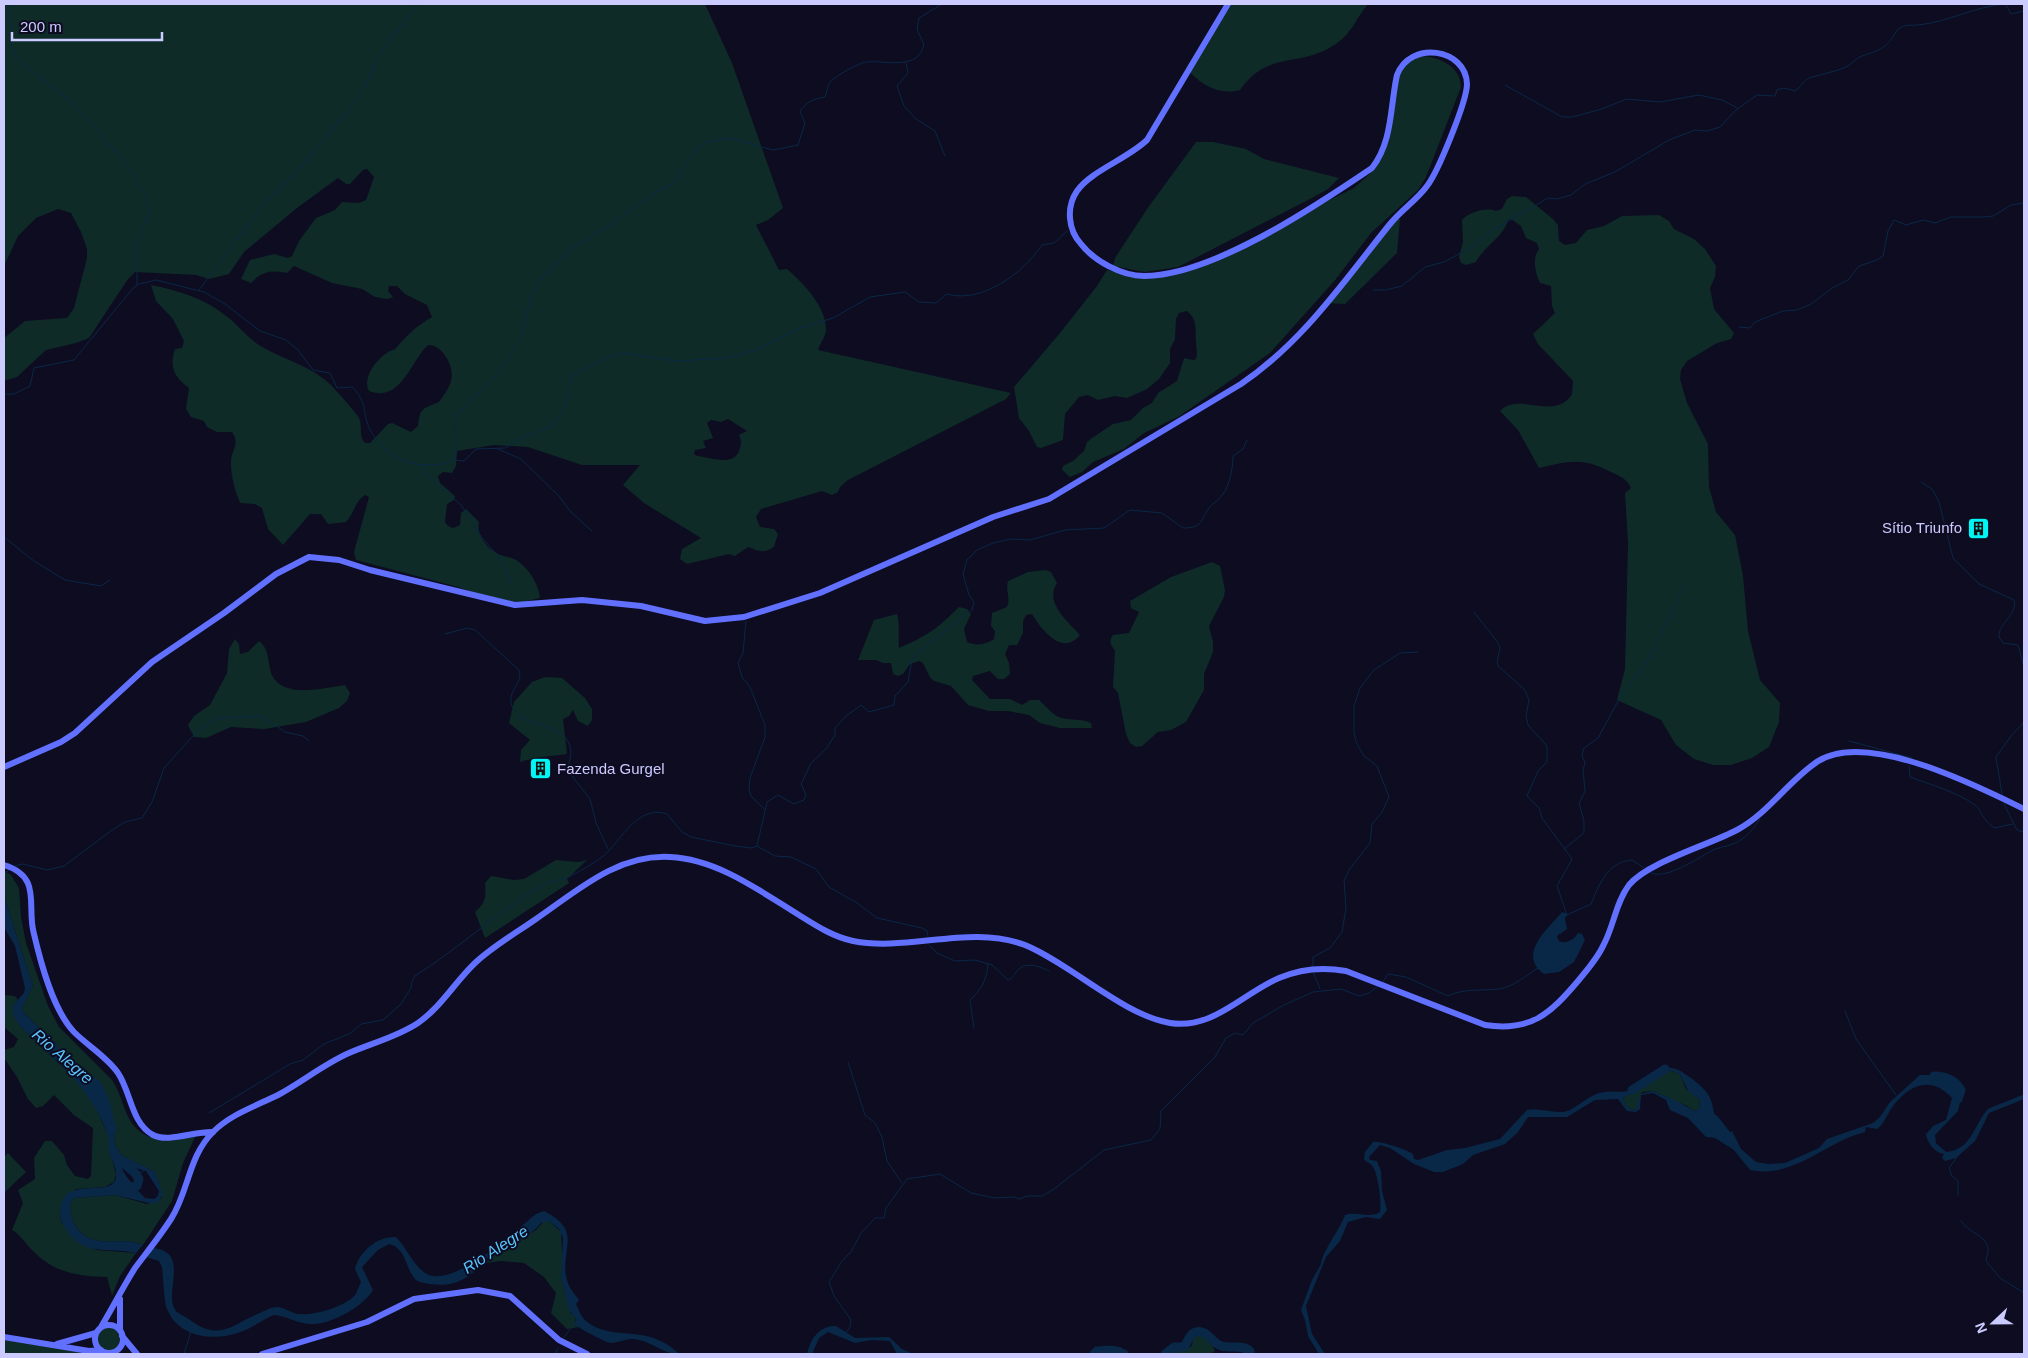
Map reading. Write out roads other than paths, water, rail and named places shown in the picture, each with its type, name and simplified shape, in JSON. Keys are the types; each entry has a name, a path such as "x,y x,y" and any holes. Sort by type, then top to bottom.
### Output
{"street":[{"path":"4,767 61,742 75,733 97,714 130,680 158,657 224,613 276,574 309,557 340,560 370,570 515,605 582,600 641,606 705,621 744,617 820,593 993,517 1049,500 1241,384 1263,369 1294,341 1392,222 1427,187 1455,123 1467,84 1463,68 1449,58 1428,52 1414,55 1399,68 1391,122 1382,150 1372,168 1263,235 1224,255 1160,275 1142,276 1122,272 1098,259 1078,241 1070,220 1072,200 1085,182 1132,154 1147,140 1228,4"},
{"path":"55,1344 96,1333 101,1327 140,1262 172,1218 192,1163 213,1132 241,1112 280,1094 348,1053 402,1032 420,1021 437,1007 485,954 600,875 636,859 670,857 706,864 732,876 817,926 850,940 874,943 977,938 1012,941 1039,952 1136,1011 1170,1023 1186,1023 1208,1018 1280,977 1328,968 1346,971 1485,1025 1509,1027 1526,1024 1541,1017 1558,1004 1604,945 1623,896 1633,882 1651,869 1745,826 1821,759 1847,752 1887,755 1933,768 2024,809"},
{"path":"4,865 19,872 30,886 33,932 49,983 64,1018 72,1030 118,1072 126,1086 138,1120 146,1130 160,1137 168,1138 199,1132 213,1132"},
{"path":"262,1354 367,1322 414,1299 478,1290 510,1296 559,1340 587,1354"},
{"path":"4,1336 89,1351 101,1350 114,1353 122,1344 120,1298"},
{"path":"101,1327 110,1325 121,1333 137,1354"},
{"path":"96,1333 96,1344 101,1350"}],"water":[{"path":"4,897 33,986 22,1008 23,1012 57,1045 76,1071 91,1080 112,1122 115,1145 121,1155 155,1172 163,1195 158,1202 153,1204 115,1195 74,1198 70,1203 75,1225 82,1233 97,1241 125,1241 143,1245 136,1253 86,1247 70,1235 62,1222 60,1210 65,1197 72,1191 109,1186 114,1182 116,1171 109,1152 108,1137 102,1120 93,1104 83,1089 19,1025 13,1015 13,1005 24,993 25,988 15,946 4,927","holes":["124,1165 146,1171 159,1191 158,1196 154,1199 145,1198 122,1169"]},
{"path":"1562,912 1568,914 1565,918 1567,929 1557,936 1559,941 1570,941 1578,933 1582,934 1585,940 1574,962 1559,972 1544,974 1536,966 1533,958 1534,950 1543,933"},
{"path":"1670,1068 1678,1070 1698,1084 1712,1102 1722,1134 1726,1135 1732,1131 1741,1149 1756,1162 1769,1164 1785,1163 1819,1148 1827,1139 1873,1123 1880,1117 1890,1102 1920,1075 1939,1075 1963,1089 1958,1111 1935,1135 1936,1143 1946,1152 1962,1147 1988,1109 2024,1094 2024,1099 1989,1113 1975,1141 1956,1158 1945,1161 1942,1158 1944,1154 1932,1147 1926,1134 1933,1126 1946,1120 1952,1098 1935,1086 1927,1085 1919,1086 1904,1094 1877,1129 1866,1127 1865,1132 1836,1143 1795,1165 1766,1171 1750,1170 1734,1150 1715,1138 1706,1137 1688,1118 1670,1110 1666,1100 1653,1093 1641,1095 1640,1109 1636,1112 1627,1111 1618,1099 1595,1100 1567,1117 1528,1117 1518,1132 1505,1144 1473,1155 1463,1164 1443,1172 1434,1172 1414,1164 1390,1148 1380,1145 1369,1157 1370,1160 1377,1161 1381,1171 1382,1191 1387,1210 1380,1219 1366,1217 1348,1222 1340,1241 1326,1257 1306,1306 1312,1334 1325,1354 1319,1354 1308,1336 1301,1310 1324,1253 1345,1215 1372,1215 1380,1212 1380,1196 1375,1171 1364,1159 1365,1152 1373,1142 1405,1150 1413,1154 1414,1159 1418,1160 1447,1150 1465,1148 1500,1139 1527,1110 1565,1112 1599,1093 1623,1092 1636,1088 1661,1070","holes":["1669,1070 1680,1074 1688,1091 1700,1100 1699,1109 1693,1111 1679,1102 1653,1091 1640,1094 1636,1109 1632,1110 1625,1105 1623,1098 1640,1089 1654,1076"]},
{"path":"544,1211 556,1218 567,1233 566,1276 569,1286 579,1300 576,1304 584,1319 596,1327 607,1331 655,1338 667,1344 679,1354 673,1354 635,1339 609,1343 575,1325 576,1317 573,1316 568,1307 561,1277 563,1238 559,1229 549,1221 541,1223 529,1233 505,1245 464,1279 444,1285 424,1283 416,1280 403,1254 395,1246 389,1244 378,1250 362,1267 373,1290 369,1296 347,1313 329,1321 313,1324 274,1315 243,1331 211,1337 189,1332 180,1327 173,1319 166,1306 162,1267 159,1261 146,1257 154,1248 165,1252 171,1258 174,1266 173,1305 177,1312 201,1327 219,1330 227,1329 273,1308 280,1307 295,1313 312,1314 337,1307 355,1295 361,1282 355,1269 360,1257 370,1246 382,1239 396,1237 413,1261 425,1273 437,1276 451,1274 483,1256 536,1214"},
{"path":"831,1326 836,1326 855,1338 889,1337 902,1349 913,1354 897,1354 890,1341 872,1340 855,1343 828,1332 819,1338 812,1354 807,1354 810,1344 818,1332"}],"waterway":[{"path":"10,4 11,47 16,58 69,100 98,131 129,168 147,199 150,211 137,243 137,285"},
{"path":"199,290 259,210 300,168 351,107 366,84 381,52 418,4"},
{"path":"4,394 14,394 30,386 34,368 74,360 133,288 139,284 156,280 204,292 225,304 260,331 286,340 298,350 313,370 330,373 337,388 352,387 362,401 368,425 377,441 399,458 408,462 426,465 449,462 456,452 455,416 492,379 512,354 523,331 531,296 543,276 576,245 610,225 651,195 673,184 696,149 706,142 729,138 773,150 798,145 805,123 800,111 805,105 825,97 828,85 832,80 859,64 867,62 900,62 915,58 921,53 924,45 917,29 919,18 942,4"},
{"path":"1373,290 1386,290 1402,286 1425,267 1444,262 1472,247 1493,230 1548,198 1557,199 1571,195 1585,184 1615,172 1669,140 1695,130 1707,131 1720,127 1736,110 1757,95 1775,96 1777,90 1784,88 1795,91 1809,78 1846,67 1860,57 1883,47 1897,30 1903,26 1940,21 1995,5 2006,4"},
{"path":"2006,5 2011,14 2024,11"},
{"path":"906,63 908,73 897,86 904,106 916,119 935,131 945,156"},
{"path":"1505,85 1562,117 1572,117 1602,109 1626,99 1660,102 1699,95 1722,100 1737,108"},
{"path":"1739,327 1750,328 1755,322 1783,311 1797,310 1811,304 1832,288 1848,280 1859,266 1883,256 1888,231 1894,220 1906,225 1923,220 1935,223 1951,217 1993,216 2011,205 2024,203"},
{"path":"454,460 464,461 476,449 505,448 524,437 554,425 565,406 572,376 580,370 609,357 624,353 676,361 725,358 753,351 801,328 833,318 870,297 905,292 919,302 936,303 947,294 960,296 974,294 1001,284 1024,266 1042,245 1054,243 1067,231"},
{"path":"757,846 767,802 778,795 794,804 804,800 806,795 801,784 811,763 826,749 835,735 835,728 846,716 861,705 869,712 894,705 895,696 908,682 912,660 917,653 972,610 974,602 969,595 963,574 967,560 977,550 993,543 1011,539 1030,540 1065,530 1104,528 1130,510 1162,513 1183,528 1194,527 1200,523 1209,508 1220,498 1228,486 1233,456 1243,449 1247,440"},
{"path":"498,449 521,459 559,496 570,511 592,531"},
{"path":"420,465 430,478 461,505 483,539 498,556 513,586"},
{"path":"1921,482 1932,489 1939,502 1953,558 1979,584 2014,600 2011,615 2001,627 1999,637 2003,643 2018,645 2024,667"},
{"path":"4,537 34,561 65,580 101,586 110,580"},
{"path":"1564,849 1584,833 1584,821 1579,803 1585,791 1583,770 1585,763 1582,755 1584,748 1598,738 1623,692 1645,665 1686,582"},
{"path":"1474,612 1500,647 1497,661 1498,666 1525,690 1529,700 1526,716 1528,725 1547,746 1547,762 1538,771 1527,796 1539,808 1542,818 1572,859 1557,886 1567,915"},
{"path":"746,621 743,653 738,663 742,677 750,687 765,725 765,737 750,778 749,789 751,796 764,809"},
{"path":"445,634 467,628 475,630 519,670 519,679 511,696 512,706 517,714 524,719 559,732 565,738 571,749 569,772 590,799 596,823 608,849"},
{"path":"1313,968 1313,957 1330,948 1342,932 1346,908 1344,881 1349,870 1370,843 1372,824 1382,812 1389,797 1377,766 1364,756 1356,742 1354,706 1360,688 1374,670 1400,653 1418,652"},
{"path":"15,866 23,864 47,870 64,866 112,830 125,822 142,818 152,802 164,768 192,737 216,718 262,716 285,732 303,736 309,741"},
{"path":"2002,794 1996,757 2024,722"},
{"path":"1849,741 1912,758"},
{"path":"1909,766 1910,777 1967,800 1977,807 1987,822 1994,828 2013,824"},
{"path":"2004,804 2017,830 2024,832"},
{"path":"209,1113 290,1064 303,1060 324,1044 351,1033 361,1024 383,1020 401,1004 411,988 415,976 536,889 547,883 571,876 598,860 606,854 637,820 656,812 667,814 682,832 691,837 735,846 752,848 757,846 775,856 791,857 816,869 829,887 857,903 877,918 922,928 927,931 928,936"},
{"path":"1649,872 1664,874 1673,871 1713,850 1735,843 1747,835 1760,819"},
{"path":"1567,915 1591,904 1601,882 1616,865 1632,860 1644,868"},
{"path":"4,873 8,871"},
{"path":"929,945 937,953 955,961 975,960 992,965 1008,980 1020,968 1028,965 1037,966 1049,971"},
{"path":"974,1028 970,1000 983,984 988,964"},
{"path":"1382,983 1388,974 1406,977 1448,996 1467,991 1504,988 1538,968"},
{"path":"1313,972 1320,989"},
{"path":"846,1333 850,1327 851,1320 834,1296 829,1282 842,1261 851,1252 861,1233 875,1218 884,1218 886,1208 907,1179 940,1174 971,1193 995,1198 1014,1197 1019,1199 1027,1196 1042,1196 1054,1189 1104,1150 1151,1140 1160,1129 1161,1111 1215,1057 1226,1038 1235,1033 1243,1035 1253,1023 1284,1005 1313,992 1341,989 1359,996 1369,993 1377,987"},
{"path":"1845,1011 1856,1039 1896,1095"},
{"name":"Rio Alegre","path":"64,1059 97,1085 104,1099 112,1130"},
{"path":"848,1062 865,1115 875,1123 882,1137 887,1161 902,1183"},
{"path":"1632,1090 1665,1069"},
{"path":"1934,1076 1953,1081 1961,1090 1958,1099"},
{"path":"1714,1119 1733,1143"},
{"name":"Rio Alegre","path":"116,1157 135,1173 139,1179 137,1186 124,1188"},
{"path":"1957,1157 1949,1168 1952,1176 1958,1181 1958,1195"},
{"path":"136,1175 145,1170"},
{"path":"1961,1221 1987,1244 1986,1261 2000,1278 2024,1293"},
{"path":"564,1337 576,1322"},
{"path":"184,1354 191,1331"},
{"path":"1165,1354 1174,1347 1184,1347 1192,1334 1196,1332 1203,1332 1219,1345 1243,1347 1250,1351 1250,1354"},
{"path":"555,1354 558,1348"},
{"path":"1094,1354 1097,1351 1111,1350 1124,1354"}],"place":[{"name":"Sítio Triunfo","path":"1978,528"},
{"name":"Fazenda Gurgel","path":"541,769"}]}
